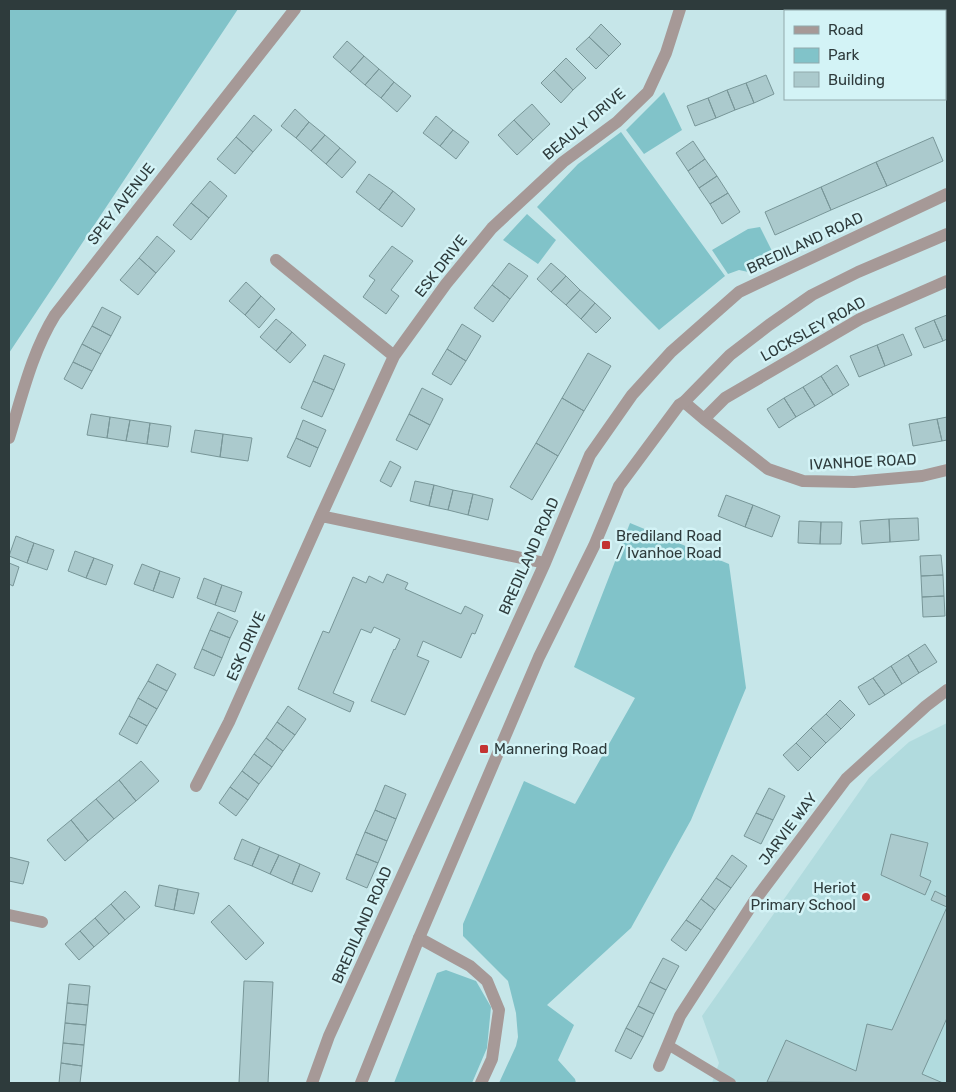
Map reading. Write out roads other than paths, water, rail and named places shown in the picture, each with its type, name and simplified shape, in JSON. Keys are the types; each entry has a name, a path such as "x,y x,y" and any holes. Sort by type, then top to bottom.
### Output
{"street":[{"name":"SPEY AVENUE","path":"9,438 34,356 43,334 55,315 296,9"},
{"name":"BEAULY DRIVE","path":"520,200 563,162 617,122 648,92 666,53 680,9"},
{"name":"BREDILAND ROAD","path":"312,1083 329,1036 545,562 590,455 632,395 671,352 739,292 947,194"},
{"name":"ESK DRIVE","path":"196,786 229,722 394,356 446,284 492,228 520,200"},
{"path":"361,1083 419,938 539,658 594,546 619,486 679,405 730,355 769,325 812,295 858,272 947,234"},
{"path":"276,260 394,356"},
{"name":"LOCKSLEY ROAD","path":"704,419 725,398 860,319 947,281"},
{"name":"IVANHOE ROAD","path":"684,402 768,469 803,481 854,482 922,476 947,470"},
{"path":"321,516 545,562"},
{"name":"JARVIE WAY","path":"659,1066 680,1016 755,900 846,779 926,706 947,690"},
{"path":"9,915 42,922"},
{"path":"419,938 470,966 488,982 499,1010 492,1059 481,1083"}],"lane":[{"path":"668,1045 731,1083"}],"place":[{"name":"Brediland Road / Ivanhoe Road","path":"606,545"},
{"name":"Mannering Road","path":"484,749"},
{"name":"Heriot Primary School","path":"866,897"}]}
